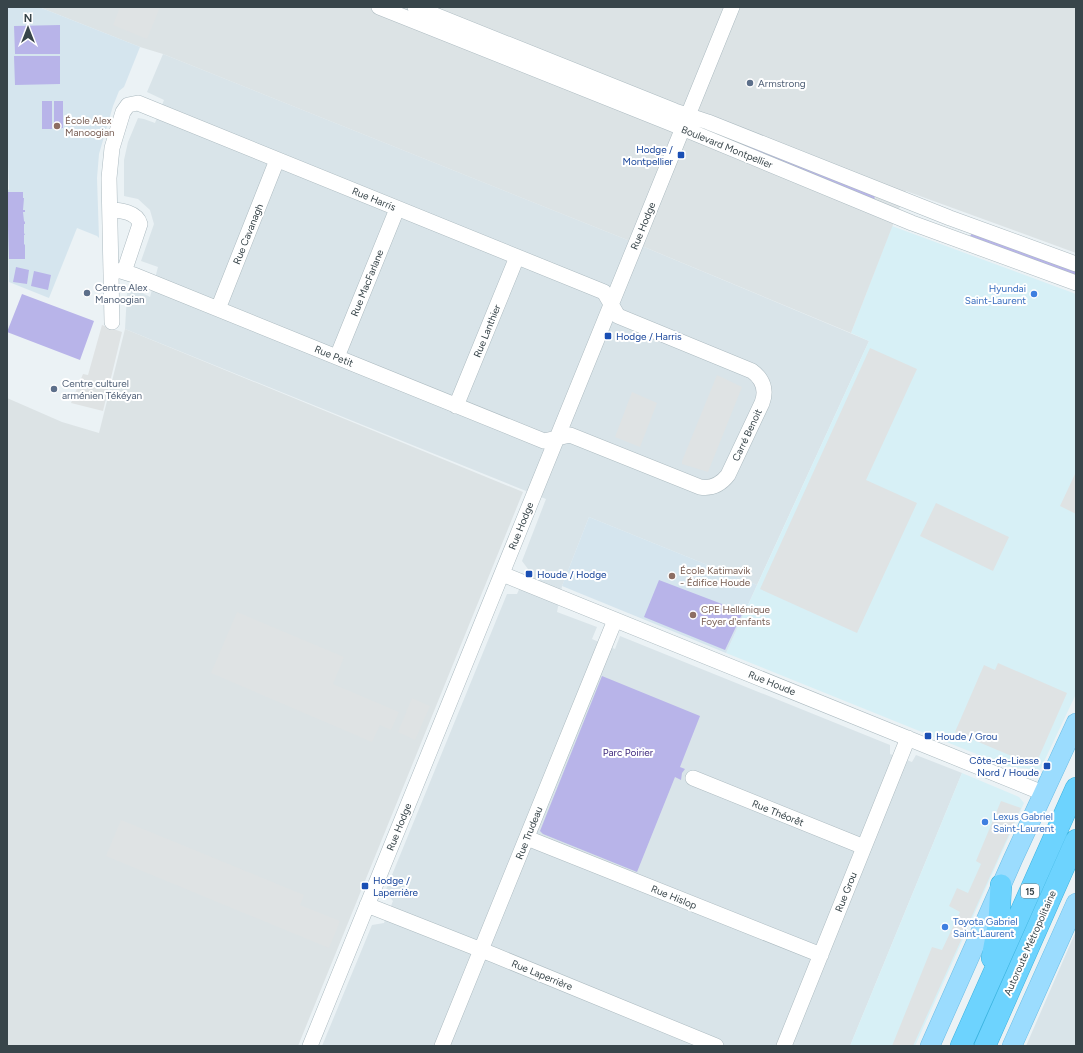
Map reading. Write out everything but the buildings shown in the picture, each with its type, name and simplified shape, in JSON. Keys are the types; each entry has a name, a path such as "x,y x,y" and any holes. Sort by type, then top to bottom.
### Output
{"highway":[{"name":"Autoroute Métropolitaine","path":"961,1046 1076,788"},
{"name":"Autoroute Métropolitaine","path":"985,1046 1076,840"},
{"path":"985,994 999,921 1001,885"}],"main road":[{"path":"930,1046 1001,885 1076,723"},
{"path":"1012,1046 1076,902"}],"street":[{"name":"Boulevard Montpellier","path":"379,7 917,225 1076,283"},
{"name":"Boulevard Montpellier","path":"415,7 911,203 1076,264"},
{"name":"Rue Hodge","path":"310,1046 732,7"},
{"name":"Rue Harris","path":"110,210 109,169 112,148 125,108 136,103 604,292 611,304"},
{"name":"Rue Cavanagh","path":"218,309 278,160"},
{"name":"Rue MacFarlane","path":"337,357 397,209"},
{"path":"112,322 117,271 110,210 125,212 136,218 140,224 117,271"},
{"name":"Rue Lanthier","path":"456,406 517,257"},
{"name":"Rue Petit","path":"117,271 218,309 544,441 556,438"},
{"name":"Carré Benoit","path":"556,438 570,435 690,484 708,488 720,484 728,475 762,403 764,392 763,385 760,378 752,371 618,316 611,304"},
{"name":"Rue Houde","path":"502,574 1043,793"},
{"name":"Rue Trudeau","path":"442,1046 615,620"},
{"name":"Rue Grou","path":"784,1046 908,738"},
{"name":"Rue Théorêt","path":"692,778 864,847"},
{"name":"Rue Hislop","path":"527,838 821,955"},
{"name":"Rue Laperrière","path":"367,905 716,1046"}],"shaded area":[{"name":"École Alex Manoogian","path":"7,7 39,7 140,47 124,87 119,91 113,106 99,154 97,178 99,238 77,228 49,298 9,282 7,192 9,189 7,134"},
{"path":"39,7 1076,7 1076,253 906,191 851,333 625,239 163,54 140,47"},
{"path":"120,7 160,7 147,39 113,25"},
{"path":"163,54 625,239 869,341 757,585 589,517 562,586 557,612 597,627 592,639 615,649 620,636 890,745 890,754 912,762 916,755 962,773 850,1046 322,1046 372,925 384,923 393,901 385,892 507,594 517,594 528,569 522,561 546,499 125,329 127,293 135,289 150,297 158,267 141,261 154,224 150,210 138,199 124,196 124,160 128,142 138,118 155,123 164,100 147,92"},
{"path":"892,226 1076,294 1076,694 1040,770 1006,766 726,653 869,341 851,333"},
{"path":"102,325 122,332 103,411 71,403 83,374 88,375"},
{"path":"125,329 523,492 298,1046 7,1046 7,398 62,422 99,433"},
{"path":"870,348 917,369 866,480 917,503 857,633 760,589"},
{"path":"717,375 742,387 708,472 682,464 682,461"},
{"path":"632,392 657,403 640,447 615,437"},
{"path":"1076,472 1076,514 1060,506"},
{"path":"936,503 1009,537 993,571 920,536"},
{"name":"École Katimavik - Édifice Houde","path":"589,517 757,585 726,653 562,586"},
{"path":"237,612 344,657 333,684 399,712 391,730 380,725 372,742 211,673"},
{"path":"998,663 1067,693 1035,766 955,732 984,665 995,670"},
{"path":"412,698 430,706 415,740 398,732"},
{"path":"962,773 1019,797 1024,803 915,1046 850,1046"},
{"path":"1001,801 1021,808 913,1046 892,1046 932,947 942,950 960,912 949,906 957,888 968,893 981,864 976,861"},
{"path":"121,820 304,895 300,905 340,921 329,948 106,856"},
{"path":"1076,931 1076,1046 1026,1046"}],"green space":[{"path":"60,25 60,54 15,54 14,26"},
{"path":"14,56 60,56 60,84 15,85"},
{"path":"42,101 52,101 52,129 42,129"},
{"path":"54,101 63,101 63,128 54,129"},
{"path":"708,128 874,195 875,200 707,132"},
{"path":"7,192 23,192 23,210 25,210 25,212 23,212 25,222 25,259 9,259"},
{"path":"972,233 1076,270 1076,277 970,236"},
{"path":"16,267 29,270 27,284 13,282"},
{"path":"34,271 51,275 48,290 31,286"},
{"path":"22,294 94,321 80,360 7,332"},
{"name":"CPE Hellénique Foyer d'enfants","path":"659,580 743,612 725,650 644,617"},
{"name":"Parc Poirier","path":"602,676 700,716 680,767 685,769 682,773 681,780 675,777 637,872 543,834 540,831"}],"place":[{"name":"Armstrong","path":"750,83"},
{"name":"École Alex Manoogian","path":"57,126"},
{"name":"Hodge / Montpellier","path":"681,155"},
{"name":"Centre Alex Manoogian","path":"87,293"},
{"name":"Hyundai Saint-Laurent","path":"1034,294"},
{"name":"Hodge / Harris","path":"608,336"},
{"name":"Centre culturel arménien Tékéyan","path":"54,389"},
{"name":"Houde / Hodge","path":"529,574"},
{"name":"École Katimavik - Édifice Houde","path":"672,576"},
{"name":"CPE Hellénique Foyer d'enfants","path":"693,615"},
{"name":"Houde / Grou","path":"928,736"},
{"name":"Côte-de-Liesse Nord / Houde","path":"1047,766"},
{"name":"Lexus Gabriel Saint-Laurent","path":"985,822"},
{"name":"Hodge / Laperrière","path":"365,886"},
{"name":"Toyota Gabriel Saint-Laurent","path":"945,927"}]}
